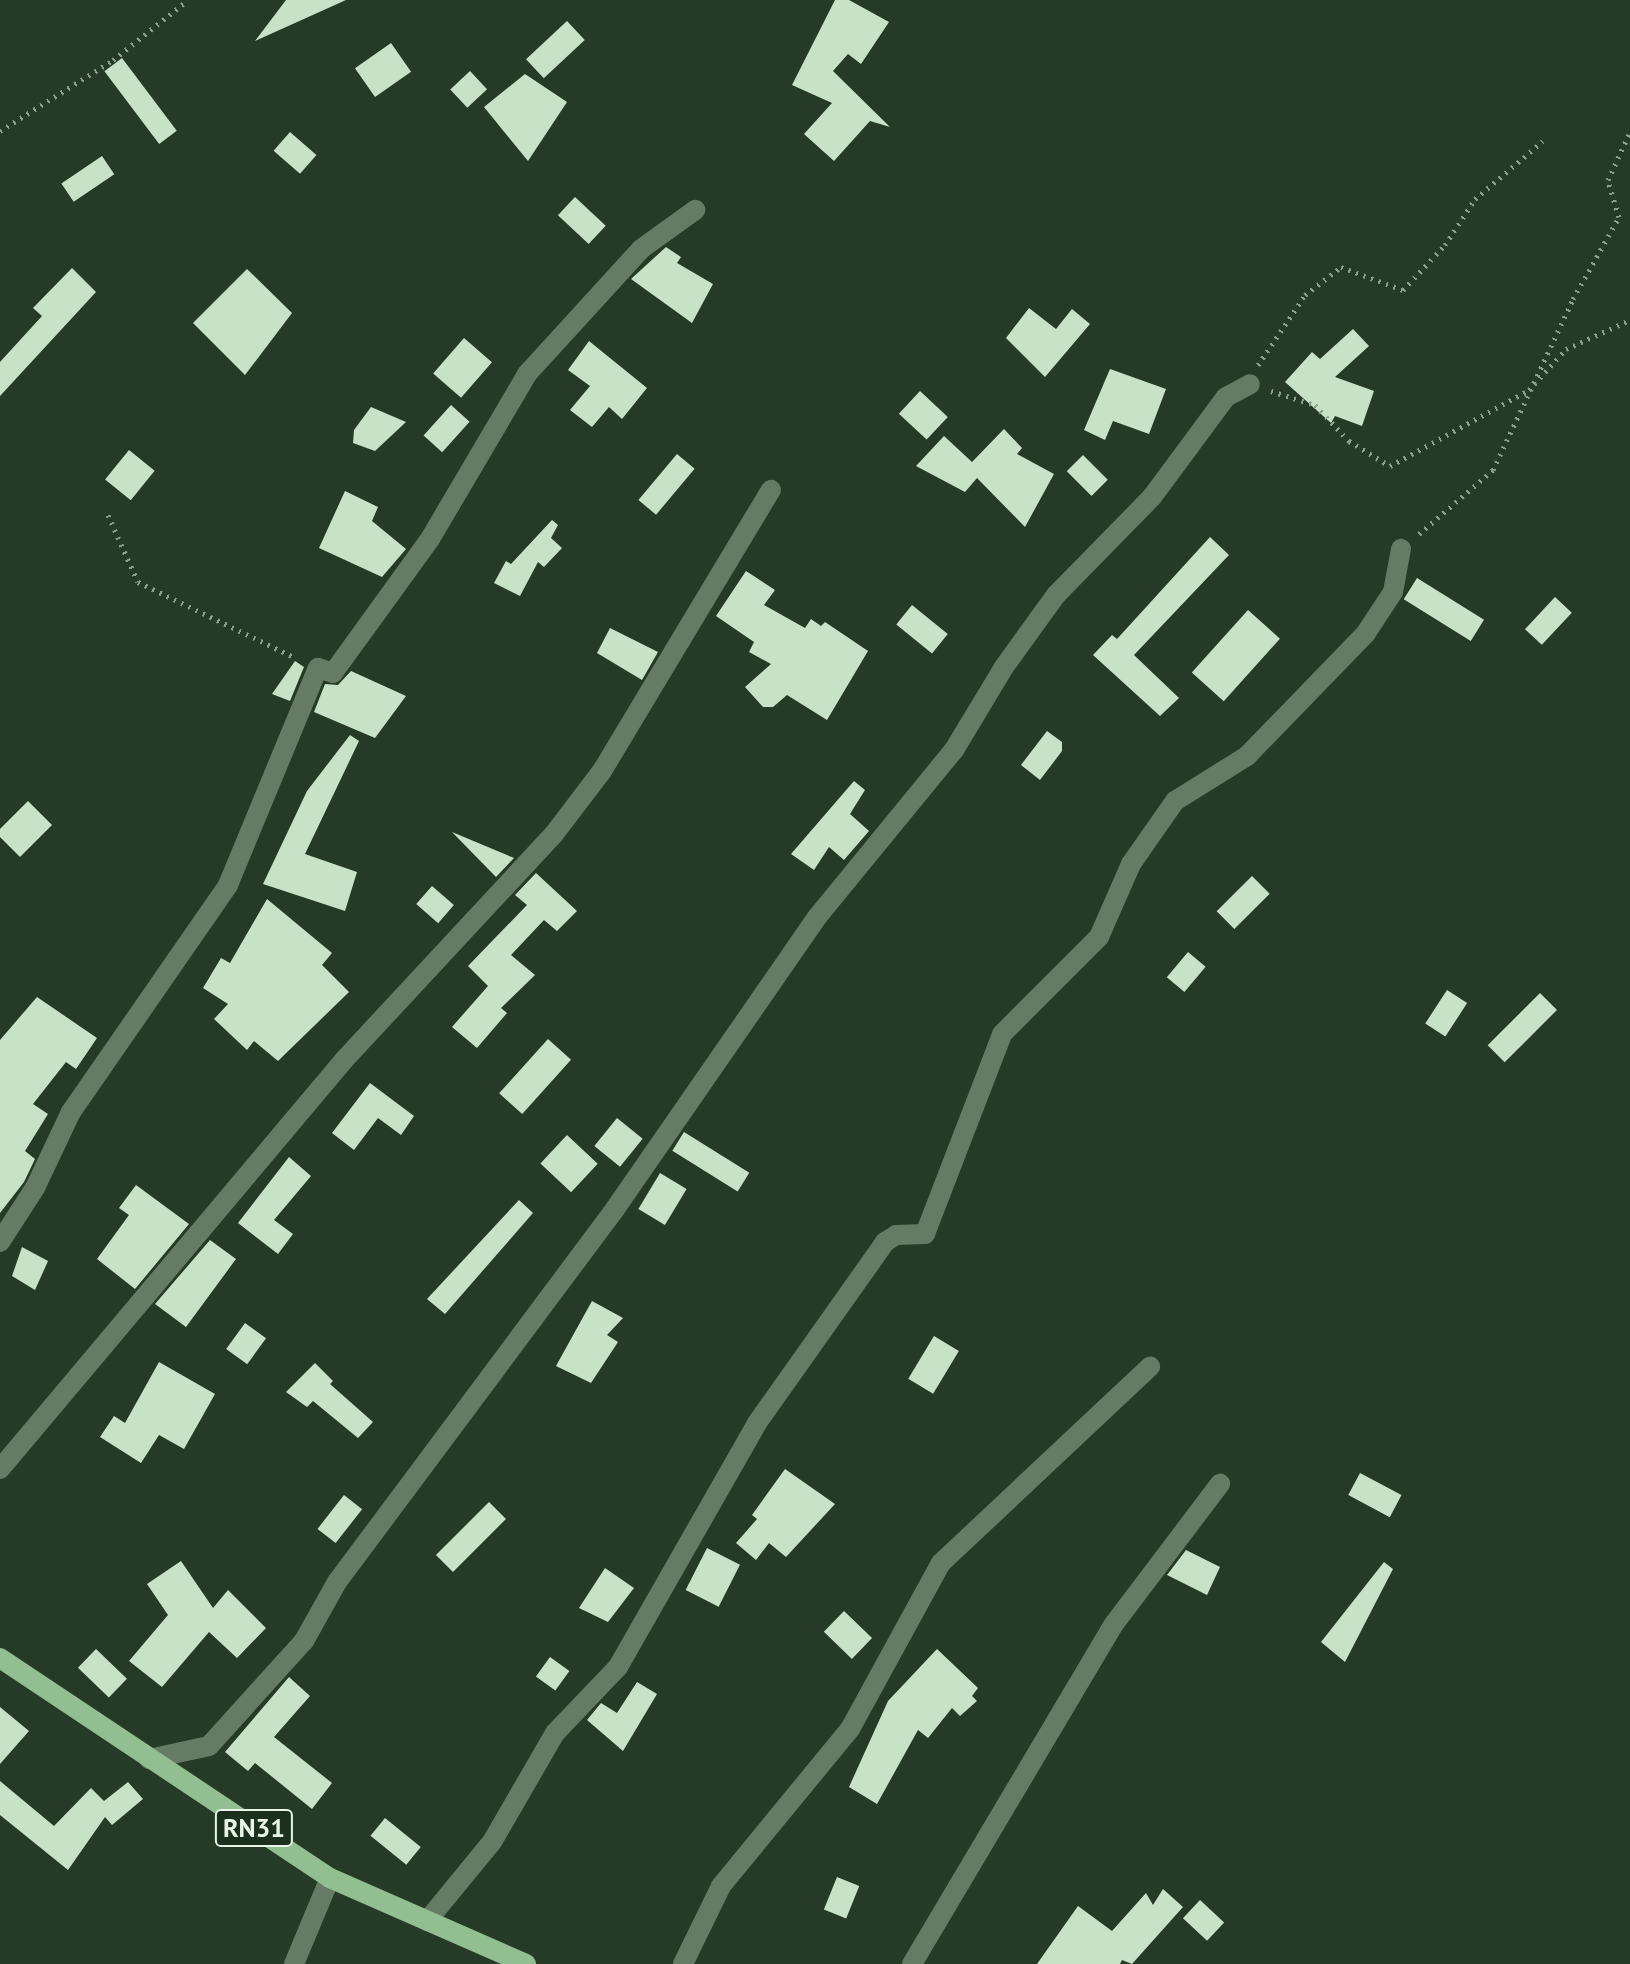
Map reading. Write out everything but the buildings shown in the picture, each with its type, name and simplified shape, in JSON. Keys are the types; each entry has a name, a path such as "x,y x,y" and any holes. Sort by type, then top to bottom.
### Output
{"main road":[{"name":"RN31","path":"0,1658 330,1878 526,1964"}],"street":[{"path":"0,1242 39,1182 71,1112 228,885 318,668 333,673 430,539 527,374 641,249 695,210"},
{"path":"149,1759 209,1746 304,1641 337,1582 615,1209 818,916 954,750 1004,667 1056,595 1152,497 1226,397 1250,384"},
{"path":"0,1469 344,1060 554,834 602,771 771,490"},
{"path":"427,1921 492,1842 555,1733 618,1667 752,1430 885,1242 896,1235 925,1234 1002,1034 1099,937 1131,864 1175,801 1247,756 1366,633 1393,592 1401,549"},
{"path":"683,1964 721,1886 850,1729 941,1563 1150,1367"},
{"path":"912,1964 1114,1624 1220,1484"},
{"path":"294,1964 330,1878"}],"path":[{"path":"0,131 113,60 188,0"},
{"path":"1401,549 1493,470 1529,390 1619,217 1608,180 1630,132"},
{"path":"1543,141 1475,199 1445,245 1403,290 1341,267 1305,295 1250,384 1315,405 1349,441 1390,466 1529,390 1566,349 1630,320"},
{"path":"108,515 138,582 318,668"}]}
